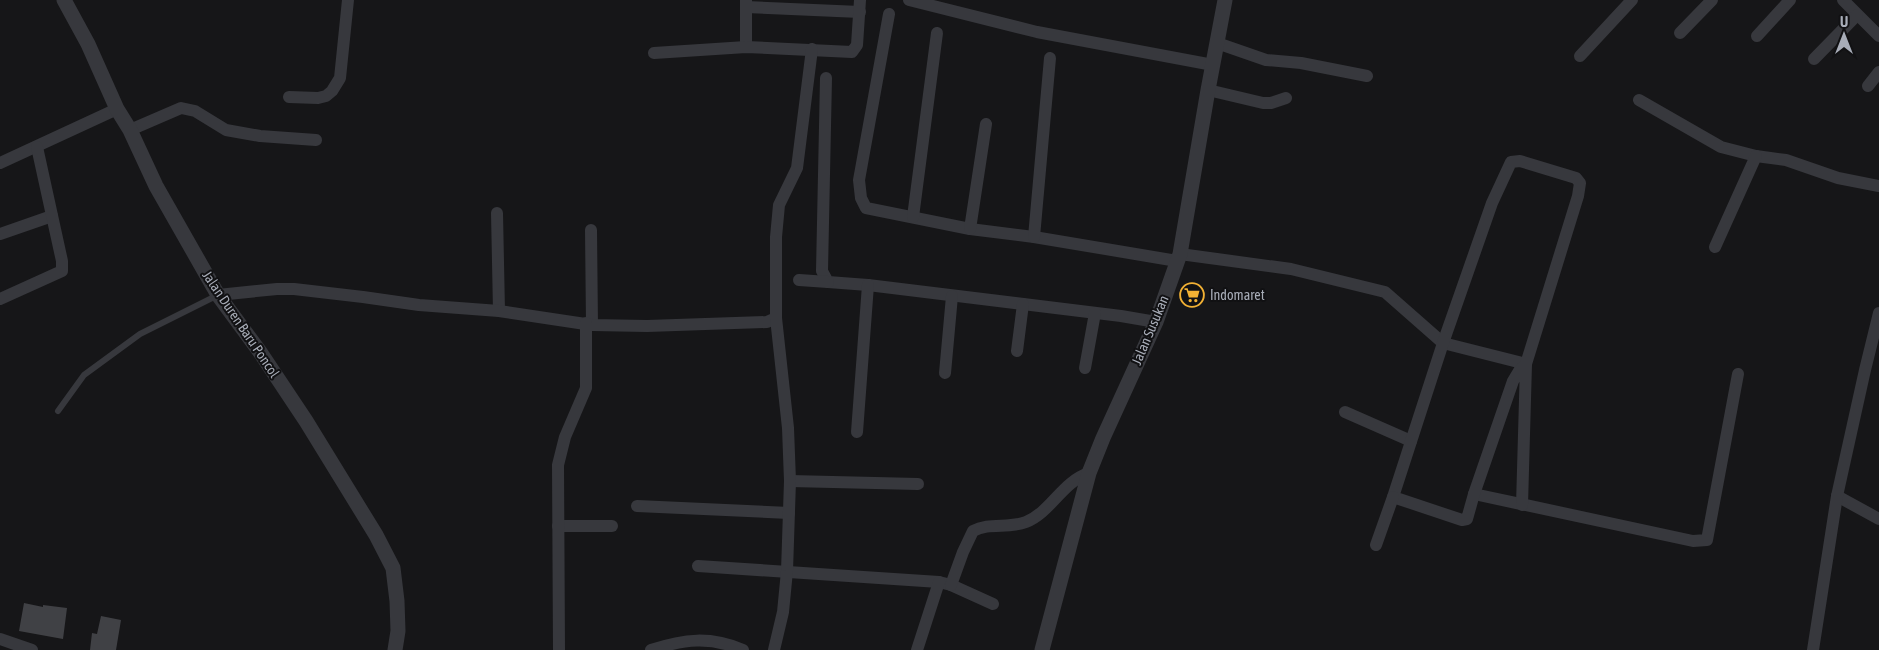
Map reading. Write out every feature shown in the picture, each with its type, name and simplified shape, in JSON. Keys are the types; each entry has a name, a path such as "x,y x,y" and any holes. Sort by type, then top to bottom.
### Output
{"street":[{"name":"Jalan Duren Baru Poncol","path":"64,0 88,44 117,109 130,130 156,186 218,295 260,352 306,422 371,527 393,568 398,631 395,650"},
{"path":"289,97 318,98 326,96 332,91 340,78 348,0"},
{"path":"909,0 1037,32 1213,65"},
{"name":"Jalan Susukan","path":"1042,650 1089,473 1156,322 1179,258 1225,0"},
{"path":"1580,56 1632,0"},
{"path":"1680,33 1712,0"},
{"path":"1757,36 1790,0"},
{"path":"1843,0 1879,36"},
{"path":"654,53 746,47 852,52 857,45 860,6 746,3 746,47"},
{"path":"889,14 859,180 863,204 866,208 970,229 1179,258 1291,269 1385,292 1443,343 1526,364"},
{"path":"1814,59 1858,15"},
{"path":"913,217 937,33"},
{"path":"1217,43 1266,60 1301,63 1367,76"},
{"path":"774,650 783,612 787,571 790,481 788,428 776,318 776,237 779,206 797,168 812,49"},
{"path":"1034,237 1050,58"},
{"path":"1868,86 1879,72"},
{"path":"826,78 822,271 828,282"},
{"path":"1208,90 1263,103 1271,103 1286,98"},
{"path":"1639,100 1722,146 1756,156 1786,160 1838,178 1879,186"},
{"path":"130,130 181,108 195,111 226,130 260,136 316,140"},
{"path":"0,163 117,109"},
{"path":"970,229 986,124"},
{"path":"0,300 62,271 62,261 37,147"},
{"path":"1715,247 1756,156"},
{"path":"1376,545 1492,203 1511,162 1520,161 1576,178 1580,184 1578,196 1526,364 1522,505"},
{"path":"497,213 499,311"},
{"path":"0,234 52,216"},
{"path":"559,650 558,465 564,437 586,388 591,230"},
{"path":"799,280 868,285 1156,322"},
{"path":"857,432 868,285"},
{"path":"218,295 294,289 419,306 499,311 589,324 648,326 767,322 776,318"},
{"path":"945,373 952,296"},
{"path":"1017,351 1022,304"},
{"path":"1085,368 1095,313"},
{"path":"1812,650 1837,496 1879,313"},
{"path":"1393,497 1465,520 1467,519 1513,382 1519,371 1526,364"},
{"path":"1474,494 1693,541 1707,540 1738,374"},
{"path":"1345,412 1411,441"},
{"path":"917,650 945,584 973,531 986,526 1025,522 1041,512 1073,480 1089,473"},
{"path":"790,481 918,484"},
{"path":"1837,496 1879,518"},
{"path":"637,506 789,513"},
{"path":"558,526 612,526"},
{"path":"698,566 945,584 993,604"},
{"path":"0,639 32,650"},
{"path":"651,650 688,640 709,640 742,650"}],"lane":[{"path":"58,411 84,374 140,334 218,295"}],"building":[{"path":"24,603 43,607 43,605 67,608 63,639 19,631"},
{"path":"101,616 121,620 116,650 90,650 92,633 97,634"}],"place":[{"name":"Indomaret","path":"1192,295"}]}
